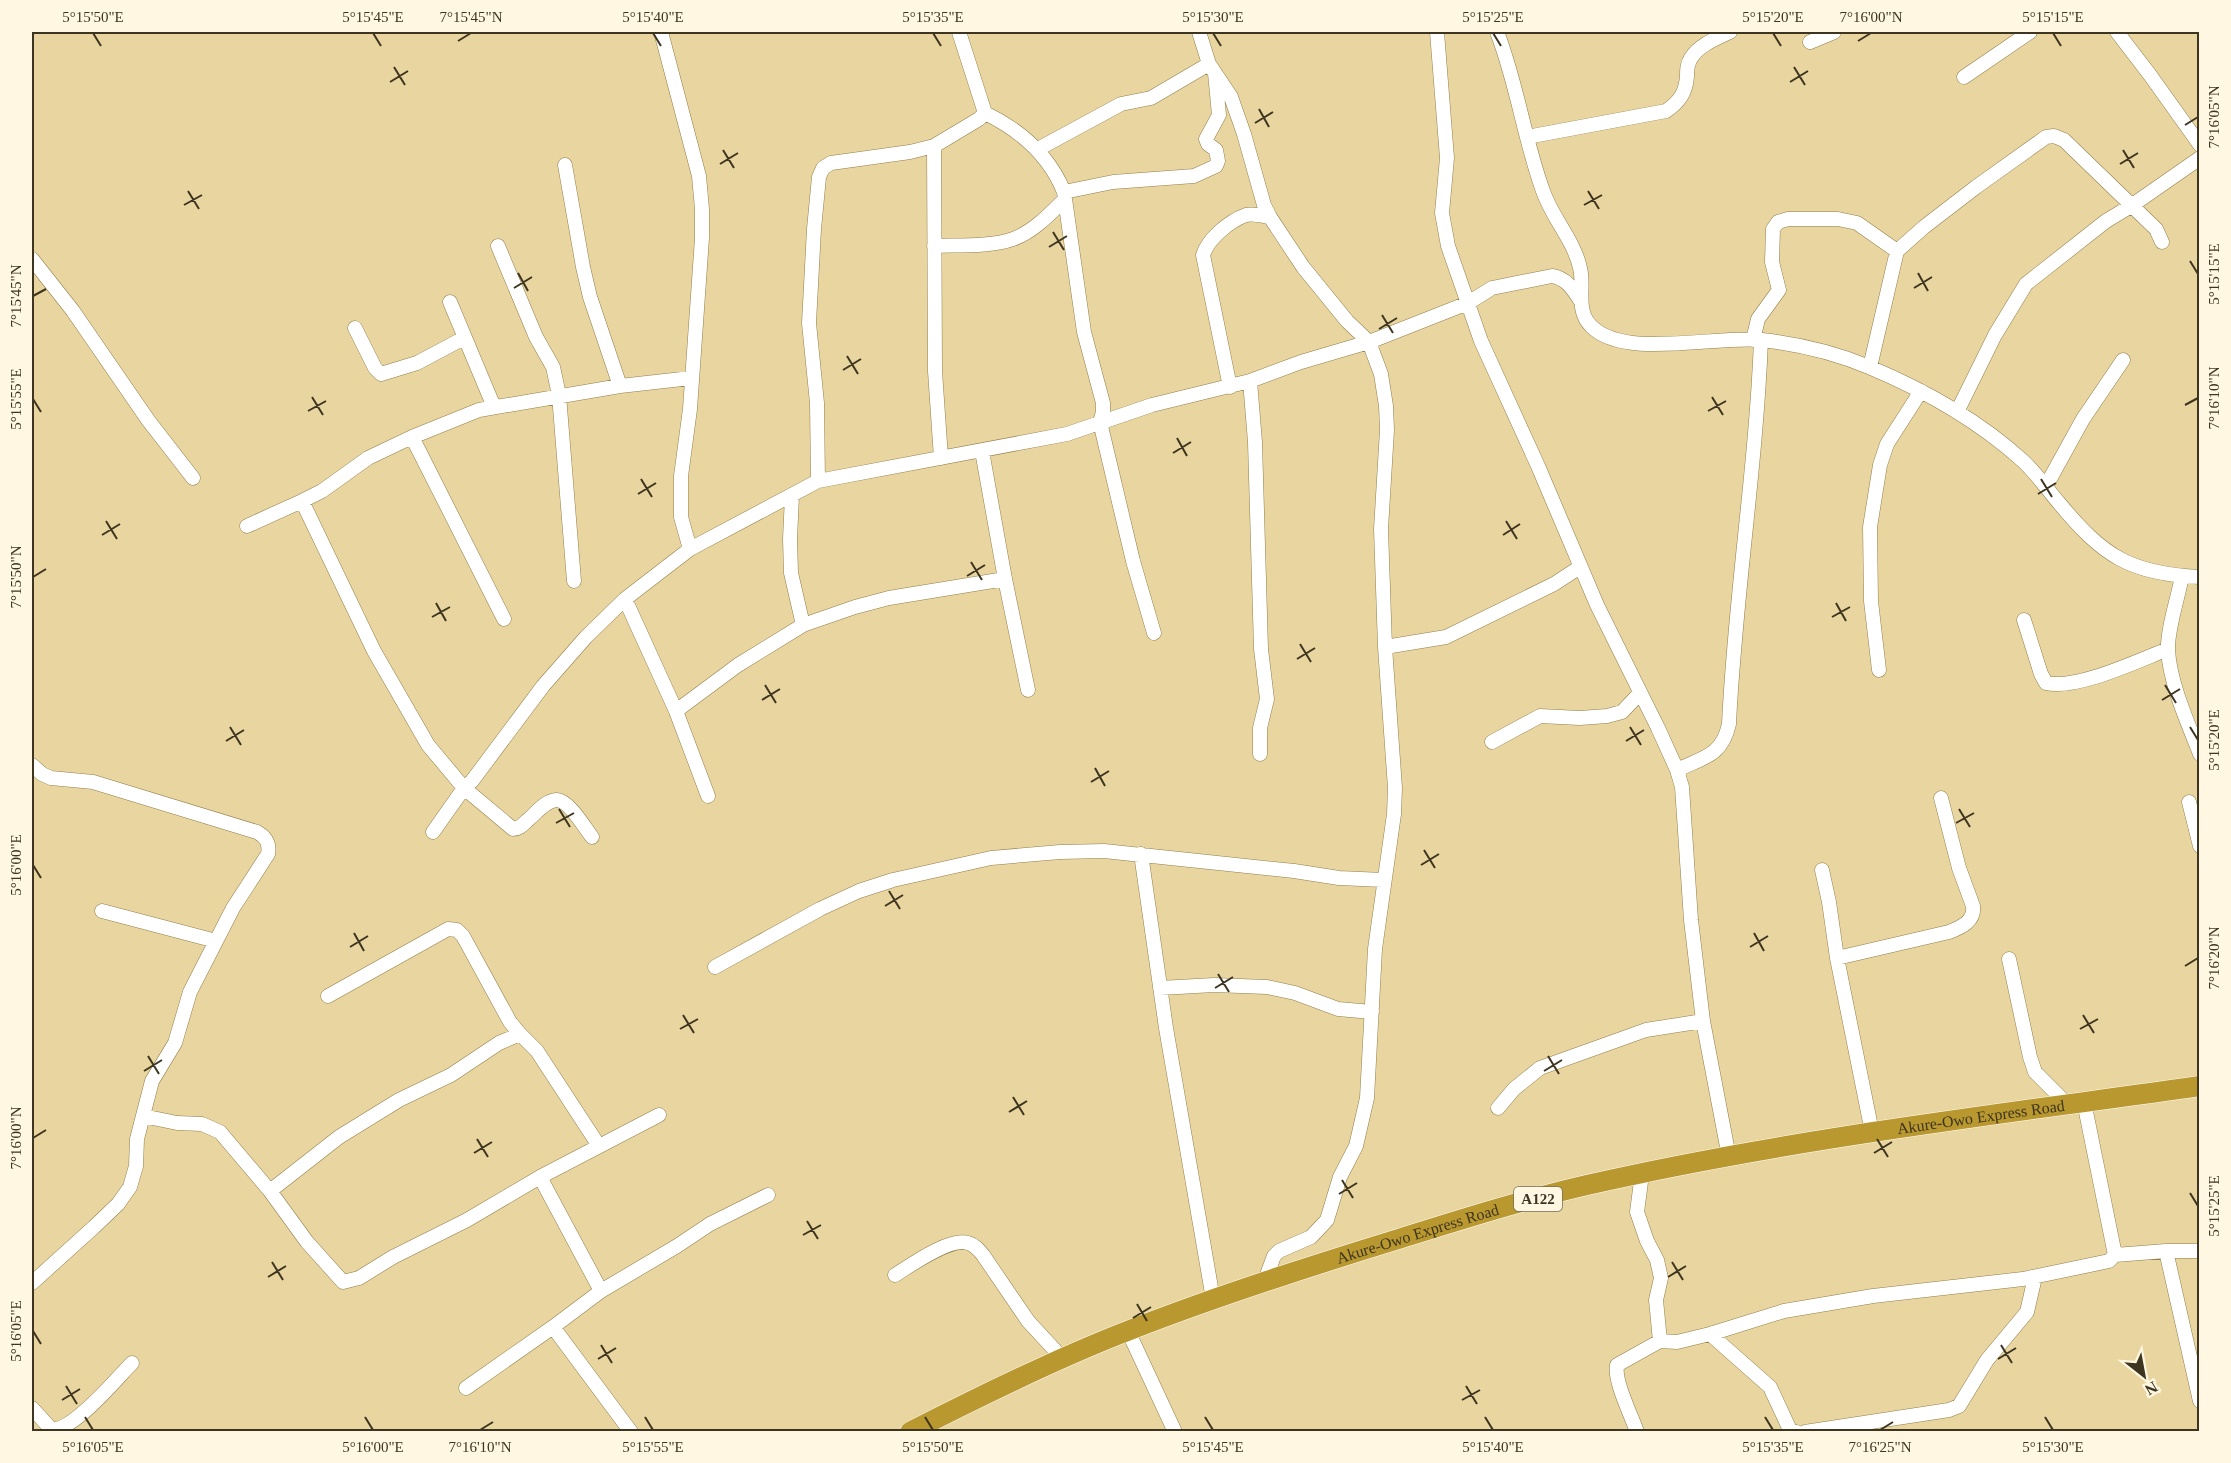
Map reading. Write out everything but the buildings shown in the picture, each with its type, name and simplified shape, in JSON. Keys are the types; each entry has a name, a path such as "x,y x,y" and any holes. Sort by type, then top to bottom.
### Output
{"highway":[{"name":"Akure-Owo Express Road","path":"910,1431 983,1395 1128,1331 1265,1280 1585,1186 1802,1143 1927,1123 2199,1086"}],"street":[{"path":"661,32 699,176 702,208 690,409 681,476 681,518 690,549"},
{"path":"959,32 985,113 1009,126 1038,149 1059,180 1064,195 1084,332 1103,403 1100,422 1133,561 1154,633"},
{"path":"934,246 1012,240 1031,229 1064,195 1113,182 1194,176 1216,166 1218,161 1216,150 1208,144 1206,139 1219,115 1212,68 1199,32"},
{"path":"1437,32 1447,158 1442,213 1448,246 1481,341 1522,428 1580,567 1677,770 1682,787 1691,920 1703,1021 1730,1157"},
{"path":"1497,32 1543,193 1581,270 1580,300"},
{"path":"1527,137 1666,111 1684,93 1690,59 1699,49 1730,32"},
{"path":"1810,42 1834,32"},
{"path":"1964,77 2030,32"},
{"path":"2117,32 2197,136"},
{"path":"1038,149 1121,104 1151,98 1212,68"},
{"path":"1212,68 1231,97 1270,218 1303,267 1347,321 1369,342 1381,374 1386,406 1387,430 1381,529 1385,647 1395,788 1394,814 1375,949 1367,1098 1356,1146 1340,1178 1327,1220 1311,1237 1288,1246 1274,1256 1265,1280"},
{"path":"818,481 817,403 809,323 814,229 819,177 823,168 831,163 910,152 934,146 985,113"},
{"path":"1870,367 1897,251 1923,227 2046,137 2055,136 2064,140 2156,229 2162,242"},
{"path":"934,146 935,371 941,458"},
{"path":"1958,412 1995,335 2026,284 2106,221 2199,158"},
{"path":"565,165 590,297 620,386"},
{"path":"1230,387 1203,255 1211,241 1233,222 1249,215 1270,218"},
{"path":"1677,770 1717,751 1724,742 1729,724 1740,571 1758,409 1758,319 1779,290 1772,262 1773,228 1778,222 1788,219 1849,221 1868,230 1897,251"},
{"path":"498,246 536,336 553,367 559,395 574,581"},
{"path":"32,259 73,311 148,420 193,478"},
{"path":"433,832 543,686 586,637 625,599 690,549 818,481 982,452 1067,434 1186,396 1250,381 1301,362 1369,342 1468,303 1492,288 1552,276 1565,281 1580,300 1589,324 1600,334 1618,341 1639,344 1757,340 1840,356 1870,367 1921,391 1958,412 2022,461 2089,536 2112,556 2140,569 2199,577"},
{"path":"450,302 494,407"},
{"path":"355,328 375,368 381,374 417,363 465,338"},
{"path":"2046,486 2083,419 2123,360"},
{"path":"247,526 322,491 368,458 412,437 479,410 559,395 691,378"},
{"path":"1250,381 1256,442 1261,649 1267,699 1260,728 1260,753"},
{"path":"1879,670 1869,585 1870,527 1880,465 1887,444 1921,391"},
{"path":"412,437 504,619"},
{"path":"982,452 1028,690"},
{"path":"792,496 791,573 804,625"},
{"path":"302,501 374,651 428,745 464,788 513,829 521,827 545,804 556,800 570,808 592,837"},
{"path":"1385,647 1446,637 1554,584 1580,567"},
{"path":"2182,576 2168,649 2183,711 2199,754"},
{"path":"676,711 738,664 804,625 889,598 1005,579"},
{"path":"625,599 676,711 708,796"},
{"path":"2024,620 2046,683 2056,685 2081,681 2168,649"},
{"path":"1492,742 1540,716 1580,718 1607,716 1622,712 1640,693"},
{"path":"32,765 51,778 99,783 262,835 268,841 268,854 233,908 216,941 190,992 175,1043 152,1081 137,1138 136,1166 130,1187 94,1227 32,1282"},
{"path":"1837,958 1950,932 1969,921 1974,911 1973,906 1959,868 1941,798"},
{"path":"2189,802 2199,846"},
{"path":"715,968 820,909 859,891 893,880 991,858 1093,851 1141,854 1340,878 1383,880"},
{"path":"1141,854 1160,988 1214,1299"},
{"path":"1822,870 1872,1132"},
{"path":"102,911 216,941"},
{"path":"328,996 448,929 457,930 463,936 510,1022 537,1051 599,1146"},
{"path":"2009,959 2035,1072 2076,1104 2115,1255"},
{"path":"1160,988 1224,985 1267,987 1295,993 1338,1009 1372,1012"},
{"path":"1498,1108 1514,1089 1540,1068 1646,1030 1703,1021"},
{"path":"270,1191 339,1137 399,1100 451,1075 499,1043 520,1034"},
{"path":"143,1116 163,1121 211,1126 228,1139 338,1279 348,1282 468,1220 540,1177 659,1115"},
{"path":"1642,1174 1637,1212 1647,1241 1658,1260 1661,1278 1656,1299 1660,1341"},
{"path":"540,1177 601,1291"},
{"path":"466,1388 601,1291 710,1224 768,1195"},
{"path":"895,1275 951,1244 968,1243 976,1247 983,1255 1028,1321 1064,1359"},
{"path":"2166,1251 2199,1401"},
{"path":"1636,1431 1621,1388 1617,1365 1660,1341 1677,1342 1784,1311 1873,1296 2035,1277 2109,1261 2115,1255 2199,1251"},
{"path":"1805,1431 1949,1410 1959,1406 1987,1360 2027,1312 2035,1277"},
{"path":"553,1327 631,1431"},
{"path":"1128,1331 1175,1431"},
{"path":"1710,1334 1770,1387 1790,1430 1796,1431"},
{"path":"32,1408 51,1430 60,1430 80,1416 132,1363"}]}
